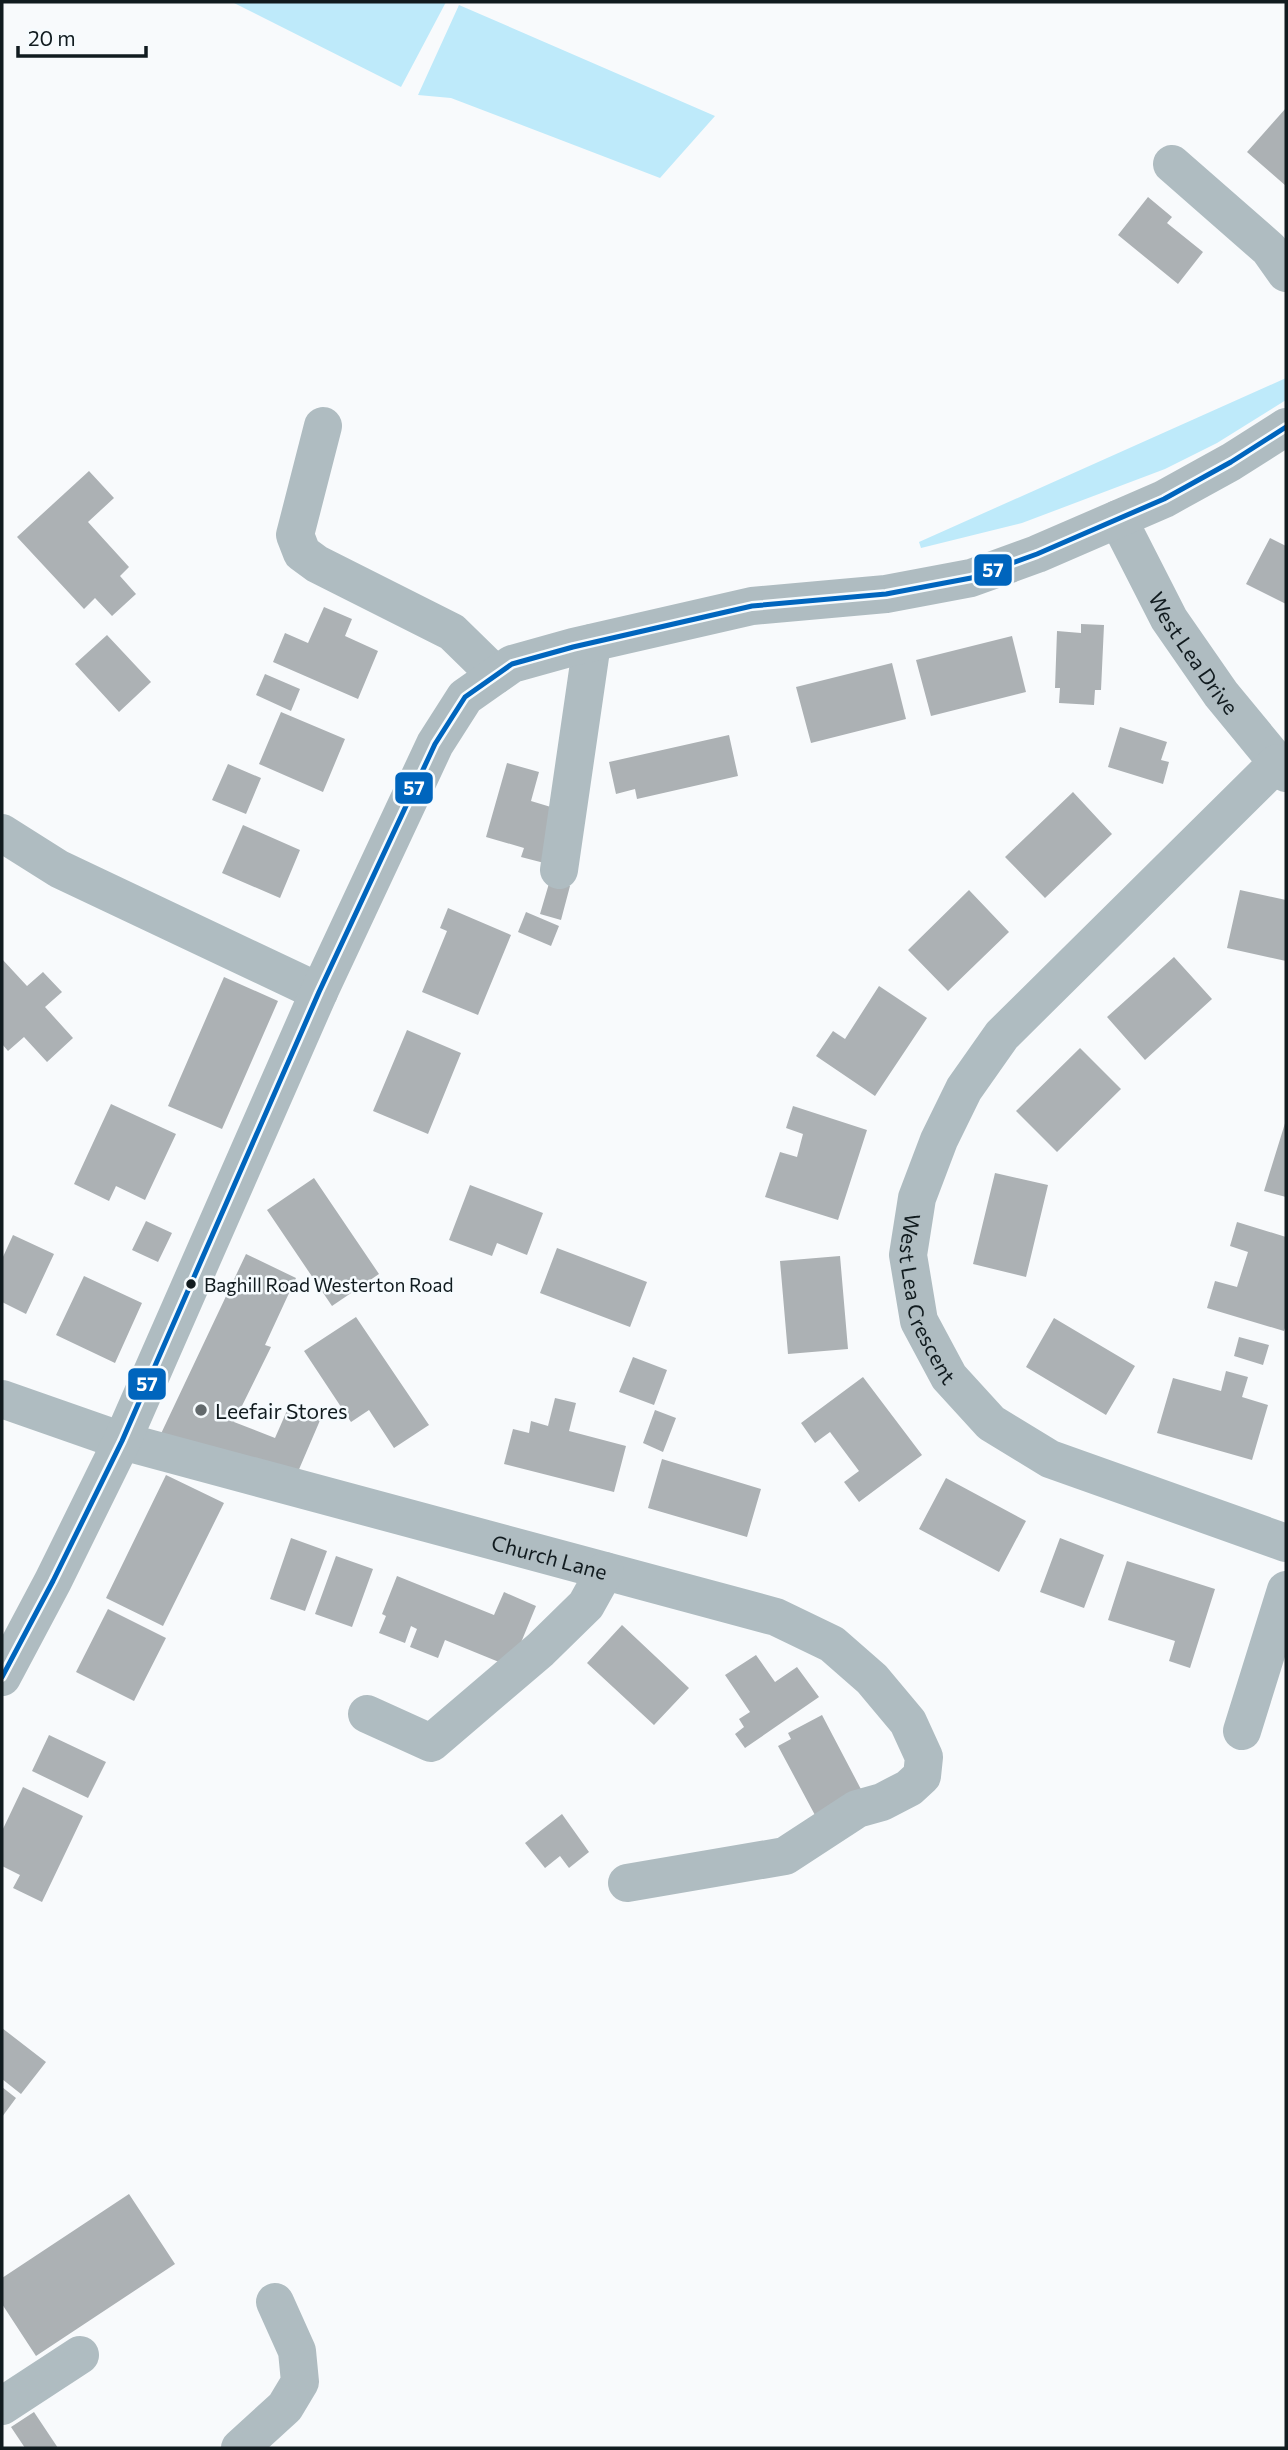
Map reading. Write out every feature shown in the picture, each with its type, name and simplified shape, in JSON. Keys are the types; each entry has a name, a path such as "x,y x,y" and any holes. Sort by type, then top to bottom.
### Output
{"street":[{"path":"1172,164 1281,253"},
{"path":"323,426 295,535 302,552 317,564 452,632 496,675"},
{"path":"2,1677 122,1441 318,992 435,744 465,697 512,663 592,643 752,606 886,594 971,578 1037,554 1164,499 1231,462 1286,427"},
{"name":"West Lea Drive","path":"1118,519 1169,619 1221,694 1281,768"},
{"path":"559,870 592,643"},
{"name":"West Lea Crescent","path":"1281,768 1002,1035 964,1089 939,1140 917,1198 908,1255 919,1321 949,1377 991,1423 1050,1459 1286,1543"},
{"path":"2,833 59,869 318,992"},
{"name":"Church Lane","path":"2,1399 122,1441 776,1617 831,1644 872,1679 908,1722 924,1757 922,1776 909,1788 882,1802 857,1809 785,1856 626,1883"},
{"path":"367,1714 431,1743 540,1650 586,1605 605,1571"},
{"path":"1242,1731 1286,1590"},
{"path":"240,2448 285,2407 300,2382 297,2351 275,2302"},
{"path":"2,2406 80,2355"}],"shaded area":[{"path":"232,2 446,2 401,87"},
{"path":"459,5 715,116 660,178 451,98 418,95"},
{"path":"1286,378 1286,400 1217,443 1165,469 1022,523 921,548 919,542"}],"building":[{"path":"1286,108 1286,186 1247,152"},
{"path":"1148,197 1172,217 1167,223 1203,252 1178,284 1118,235"},
{"path":"89,471 114,498 88,522 129,567 120,576 136,594 112,616 95,598 84,609 17,537"},
{"path":"1270,538 1286,546 1286,604 1246,584"},
{"path":"324,607 352,619 345,636 378,651 358,699 273,662 285,633 308,643"},
{"path":"1081,624 1104,625 1101,690 1095,690 1094,705 1059,703 1060,688 1055,688 1057,631 1081,633"},
{"path":"107,635 151,682 119,712 75,664"},
{"path":"1012,636 1026,692 931,716 916,660"},
{"path":"892,663 906,719 811,743 796,687"},
{"path":"265,674 300,689 291,711 256,695"},
{"path":"281,712 345,739 323,792 259,764"},
{"path":"1120,727 1167,742 1161,760 1169,762 1163,784 1108,767"},
{"path":"729,735 738,776 637,799 635,789 616,794 609,762"},
{"path":"507,763 539,772 531,801 564,811 548,864 521,857 524,848 486,837"},
{"path":"228,764 261,778 246,814 212,800"},
{"path":"1073,792 1112,834 1045,898 1005,857"},
{"path":"243,825 300,850 280,898 222,873"},
{"path":"550,880 570,886 561,920 540,914"},
{"path":"969,890 1009,932 948,991 908,950"},
{"path":"1240,890 1286,900 1286,961 1227,948"},
{"path":"448,908 511,935 478,1015 422,992 447,931 440,928"},
{"path":"526,912 559,926 551,946 518,932"},
{"path":"1174,957 1212,999 1145,1060 1107,1017"},
{"path":"2,959 27,986 43,972 62,992 45,1007 73,1038 47,1062 24,1037 8,1051 2,1044"},
{"path":"224,977 278,1001 222,1129 168,1106"},
{"path":"879,986 927,1018 875,1096 816,1056 833,1031 845,1039"},
{"path":"407,1030 461,1053 428,1134 373,1111"},
{"path":"1080,1048 1121,1089 1057,1152 1016,1111"},
{"path":"111,1104 176,1134 145,1200 116,1186 109,1201 74,1184"},
{"path":"793,1106 867,1130 838,1220 765,1197 780,1152 797,1157 803,1134 786,1128"},
{"path":"1286,1120 1286,1197 1264,1191"},
{"path":"995,1173 1048,1185 1026,1277 973,1264"},
{"path":"314,1178 379,1274 332,1306 267,1210"},
{"path":"470,1185 543,1213 527,1255 497,1243 492,1256 449,1240"},
{"path":"146,1221 172,1233 158,1262 132,1250"},
{"path":"1237,1222 1286,1237 1284,1331 1207,1308 1215,1281 1237,1287 1248,1252 1230,1246"},
{"path":"13,1235 54,1254 26,1314 2,1302 2,1259"},
{"path":"557,1248 647,1282 630,1327 540,1293"},
{"path":"246,1254 296,1278 265,1345 271,1347 234,1422 275,1438 289,1406 321,1418 294,1481 158,1440"},
{"path":"840,1256 848,1349 788,1354 780,1261"},
{"path":"84,1276 142,1303 115,1363 56,1335"},
{"path":"356,1317 429,1425 394,1448 369,1410 351,1422 304,1351"},
{"path":"1054,1318 1135,1366 1106,1415 1026,1367"},
{"path":"1239,1337 1269,1345 1263,1365 1234,1356"},
{"path":"633,1357 667,1370 654,1405 619,1392"},
{"path":"1226,1371 1248,1377 1242,1397 1268,1405 1252,1460 1157,1433 1173,1378 1221,1391"},
{"path":"863,1377 922,1455 859,1502 844,1482 859,1471 830,1432 815,1443 801,1423"},
{"path":"555,1398 576,1403 569,1431 626,1446 614,1492 504,1464 513,1429 529,1433 531,1421 548,1426"},
{"path":"655,1410 676,1418 663,1452 643,1443"},
{"path":"662,1459 761,1489 747,1537 648,1508"},
{"path":"166,1475 224,1503 163,1626 106,1598"},
{"path":"946,1478 1026,1521 999,1572 919,1529"},
{"path":"291,1538 327,1551 305,1611 270,1599"},
{"path":"1060,1538 1104,1555 1084,1608 1040,1592"},
{"path":"336,1556 373,1569 352,1627 315,1614"},
{"path":"1127,1561 1215,1589 1190,1668 1169,1661 1175,1641 1108,1620"},
{"path":"397,1576 494,1615 504,1592 536,1606 511,1667 445,1640 438,1658 410,1647 417,1629 411,1626 405,1643 379,1633 386,1616 382,1614"},
{"path":"108,1609 166,1638 134,1701 76,1672"},
{"path":"622,1625 689,1688 654,1725 587,1663"},
{"path":"756,1655 775,1682 797,1667 819,1697 745,1748 735,1734 744,1727 739,1719 750,1712 725,1675"},
{"path":"822,1715 864,1795 816,1817 778,1746 791,1739 788,1733"},
{"path":"49,1735 106,1762 88,1798 32,1771"},
{"path":"23,1787 83,1816 42,1902 13,1888 20,1875 2,1866 2,1831"},
{"path":"562,1814 589,1852 569,1868 560,1856 545,1868 525,1843"},
{"path":"2,2028 46,2062 21,2094 2,2079"},
{"path":"2,2087 16,2098 2,2117"},
{"path":"129,2194 175,2264 36,2356 2,2304 2,2278"},
{"path":"34,2412 58,2448 25,2448 11,2427"}],"transit line":[{"name":"57","path":"2,1677 122,1441 319,992 435,744 465,697 512,664 573,647 752,606 886,594 971,578 1037,554 1164,499 1231,462 1286,427"}],"place":[{"name":"Baghill Road Westerton Road","path":"191,1284"},
{"name":"Leefair Stores","path":"201,1410"}]}
